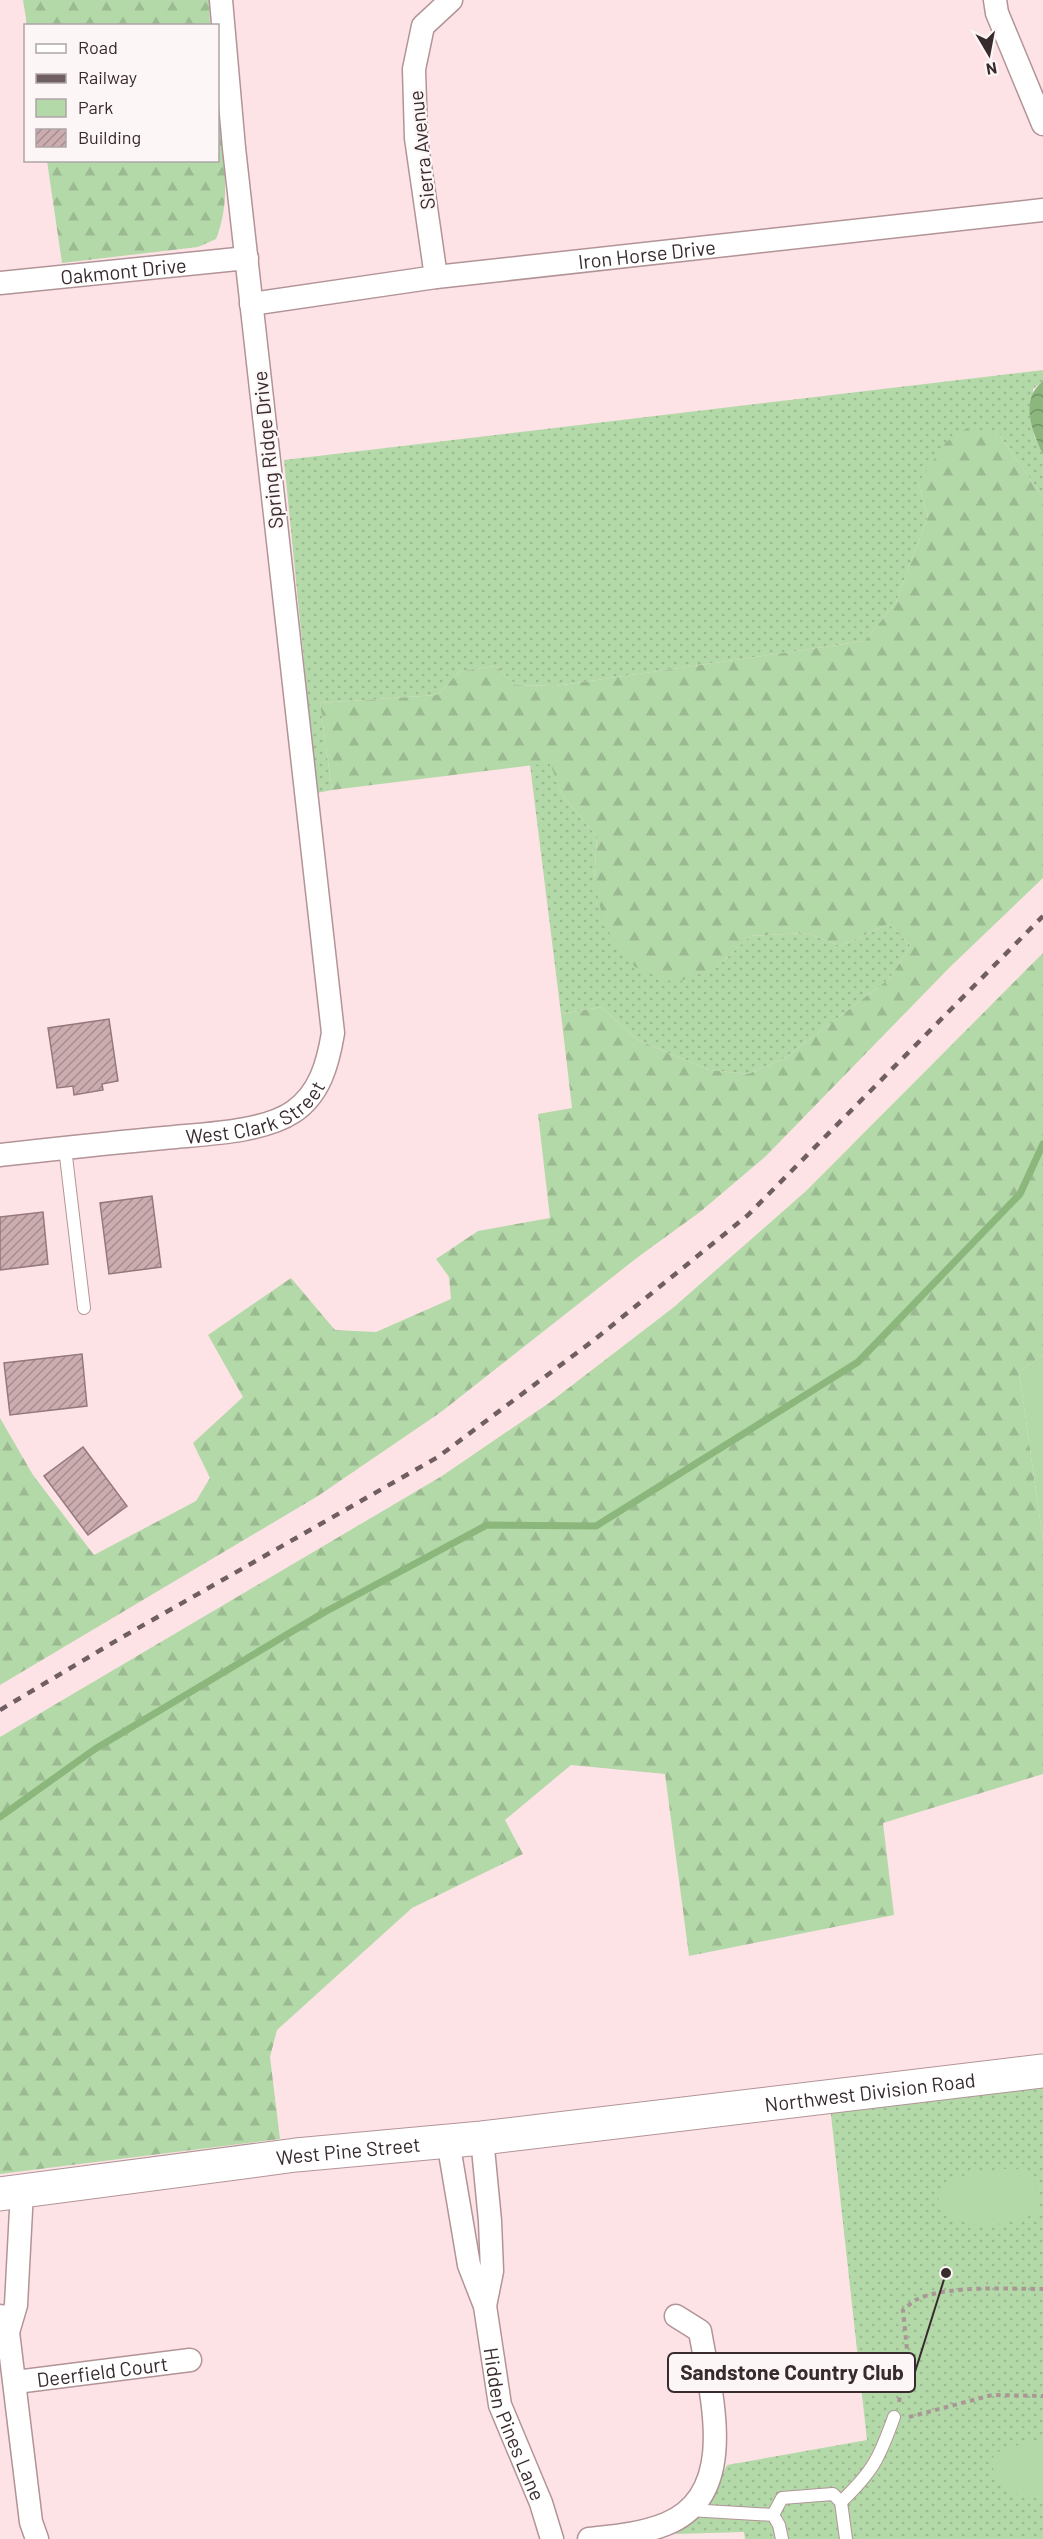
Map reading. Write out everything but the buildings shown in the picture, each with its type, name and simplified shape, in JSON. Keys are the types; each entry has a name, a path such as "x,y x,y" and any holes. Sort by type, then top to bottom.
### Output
{"street":[{"name":"Spring Ridge Drive","path":"221,0 234,148 318,899"},
{"name":"Sierra Avenue","path":"436,277 416,138 414,69 423,26 451,0"},
{"path":"995,0 998,13 1043,124"},
{"name":"Iron Horse Drive","path":"251,304 436,277 1043,210"},
{"name":"Oakmont Drive","path":"0,283 247,258"},
{"name":"West Clark Street","path":"0,1155 248,1127 278,1120 294,1112 307,1100 321,1080 333,1033 318,899"},
{"name":"Northwest Division Road","path":"698,2113 1043,2071"},
{"name":"West Pine Street","path":"11,2193 296,2155 482,2138 698,2113"},
{"name":"Hidden Pines Lane","path":"482,2138 492,2271 485,2306"},
{"name":"Hidden Pines Lane","path":"448,2141 469,2265 485,2306 501,2405 537,2494 552,2539"},
{"path":"11,2193 16,2305 4,2324 16,2382 31,2522 37,2539"},
{"path":"589,2539 637,2533 668,2523 689,2510 702,2494 713,2471 715,2422 700,2331 676,2316"},
{"name":"Deerfield Court","path":"16,2382 190,2360"}],"lane":[{"path":"65,1148 84,1308"},
{"path":"841,2502 865,2479 875,2463 894,2417"},
{"path":"773,2515 782,2498 833,2494 841,2502 846,2539"},
{"path":"689,2510 773,2515"},
{"path":"773,2515 779,2525 782,2539"}],"path":[{"path":"1043,2289 957,2290 936,2293 918,2299 903,2310 907,2350 904,2380 894,2417 910,2417 992,2395 1043,2396"}],"green space":[{"path":"23,0 209,0 210,24 27,24"},
{"path":"219,115 225,191 221,223 216,239 198,247 62,263 47,162 219,162"},
{"path":"1043,370 1043,381 1033,389 1034,435 1043,455 1043,497 998,433 918,483 928,516 896,602 865,641 555,686 516,685 496,666 460,671 437,695 320,703 332,790 317,793 284,460"},
{"path":"967,428 998,433 1043,497 1043,878 950,967 766,1156 700,1212 638,1257 441,1412 318,1496 0,1685 0,1418 33,1475 94,1555 196,1501 210,1478 193,1443 243,1397 208,1335 291,1278 335,1330 376,1332 451,1299 449,1277 436,1259 478,1231 550,1218 538,1114 572,1108 561,1014 601,1007 638,1040 709,1070 748,1074 785,1058 889,979 911,946 889,924 840,946 807,933 750,936 716,968 675,983 635,967 605,927 594,881 597,837 561,793 550,763 332,790 320,703 437,695 460,671 496,666 516,685 555,686 865,641 896,602 928,516 918,483 946,442"},
{"path":"550,762 561,793 597,837 594,881 716,968 750,936 807,933 840,946 889,924 911,946 889,979 785,1058 748,1074 709,1070 638,1040 601,1007 561,1014 530,765"},
{"path":"1043,953 1043,1355 1019,1372 1043,1540 1043,1774 883,1823 894,1915 689,1956 665,1774 571,1765 505,1820 523,1854 412,1908 277,2030 270,2057 280,2139 0,2174 0,1737 442,1476 549,1403 674,1307 806,1191"},
{"path":"1043,1355 1043,1540 1019,1372"},
{"path":"1043,2082 1043,2539 745,2539 744,2532 676,2534 710,2500 727,2465 867,2440 830,2106"},
{"path":"1012,2168 1032,2173 1039,2196 1036,2214 1010,2222 977,2225 941,2212 938,2195 946,2182 969,2174"},
{"path":"1036,2440 1043,2441 1043,2500 1015,2493 1002,2486 997,2479 991,2459 1001,2450"}],"water":[{"path":"1043,381 1043,455 1032,426 1030,406 1031,397"}],"waterway":[{"path":"0,1817 95,1749 323,1613 487,1525 596,1526 858,1362 1020,1194 1043,1144"}],"railway":[{"path":"0,1710 119,1639 438,1457 594,1340 748,1215 1043,916"}],"place":[{"name":"Sandstone Country Club","path":"946,2273"}]}
